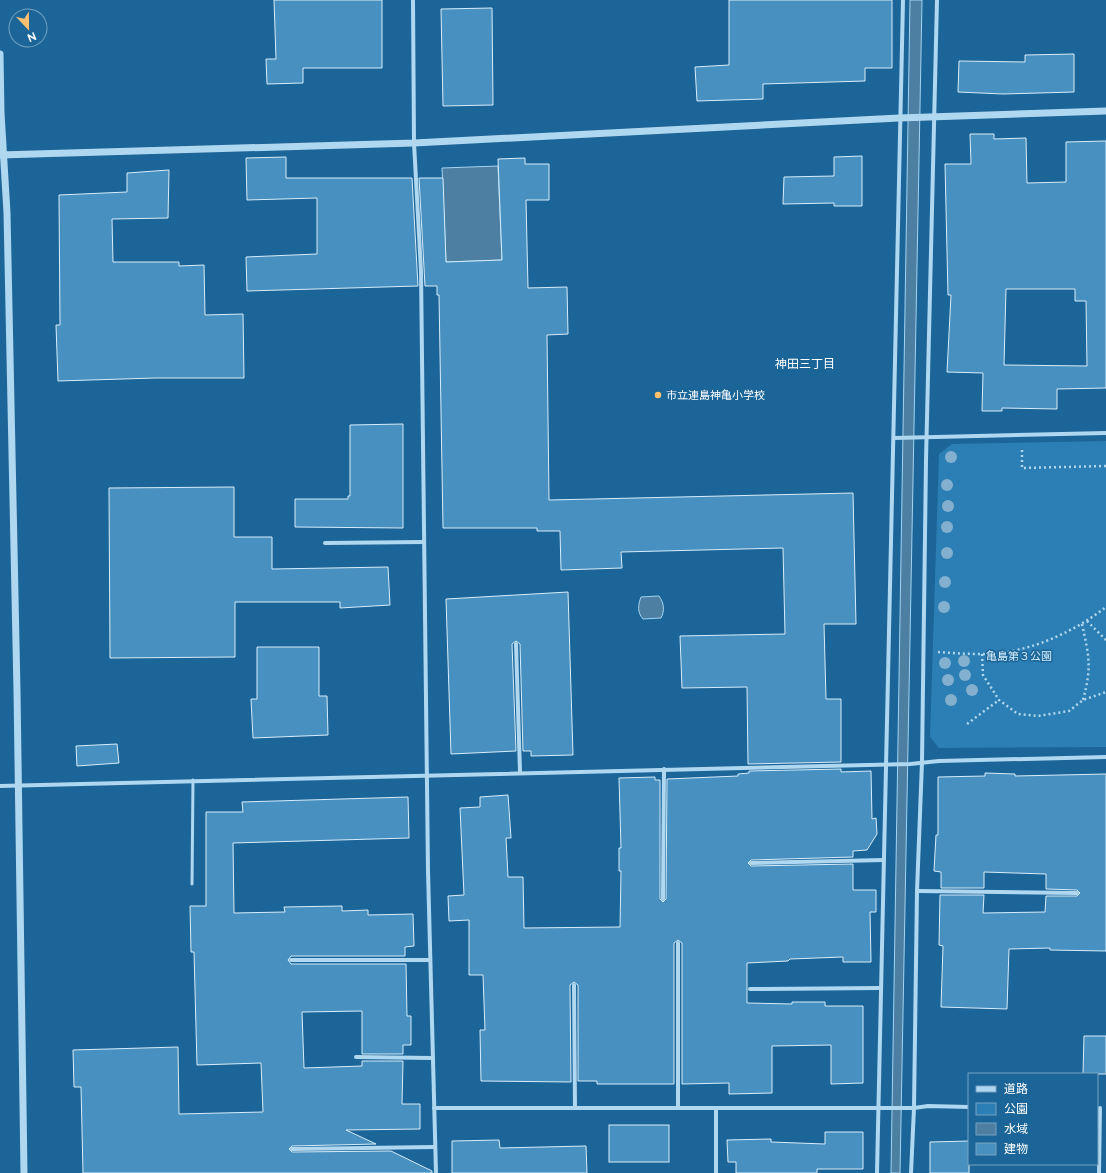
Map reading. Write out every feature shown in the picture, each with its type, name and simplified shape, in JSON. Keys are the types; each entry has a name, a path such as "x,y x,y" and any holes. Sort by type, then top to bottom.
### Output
{"street":[{"path":"413,0 414,143 421,271 430,960 436,1173"},
{"path":"877,1173 880,988 903,118 903,0"},
{"path":"911,1173 914,1108 917,891 922,762 922,652 937,0"},
{"path":"0,54 2,155 7,229 19,785 24,1173"},
{"path":"2,155 414,143 922,117 1106,111"},
{"path":"894,438 1106,434"},
{"path":"325,543 424,542"},
{"path":"516,644 520,772"},
{"path":"0,786 428,774 894,763 910,764 922,762 1106,756"},
{"path":"663,899 664,769"},
{"path":"751,863 884,860"},
{"path":"917,891 1076,892"},
{"path":"678,943 678,1107"},
{"path":"291,960 430,960"},
{"path":"574,985 575,1108"},
{"path":"750,989 880,988"},
{"path":"356,1057 432,1058"},
{"path":"434,1108 914,1108 928,1106 968,1106"},
{"path":"716,1108 716,1173"},
{"path":"1099,1173 1098,1108 1106,1108"},
{"path":"292,1149 435,1147"}],"lane":[{"path":"192,884 193,780"}],"path":[{"path":"1021,436 1022,468 1106,466"},
{"path":"922,652 982,654 1025,648 1045,642 1082,624 1106,607"},
{"path":"1087,621 1106,640"},
{"path":"1082,624 1089,658 1089,678 1083,700"},
{"path":"982,654 983,675 999,700 1018,714 1038,716 1069,711 1083,700 1106,692"},
{"path":"967,724 999,700"}],"green space":[{"name":"亀島第３公園","path":"1106,441 1106,747 939,748 930,737 939,454 952,444"}],"water":[{"path":"910,0 922,0 900,1173 891,1173"},
{"path":"498,166 502,260 446,262 442,168"},
{"path":"659,596 663,607 661,618 643,619 639,608 641,597"}],"building":[{"path":"274,0 382,0 382,68 303,68 303,83 267,84 266,59 276,59"},
{"path":"729,0 892,0 892,68 865,68 865,81 763,84 763,99 697,101 695,67 729,65"},
{"path":"492,8 493,105 443,106 441,9"},
{"path":"1074,54 1074,92 1003,94 958,92 959,61 1025,62 1025,55"},
{"path":"970,134 994,134 994,139 1026,138 1027,183 1066,182 1066,142 1106,141 1106,388 1057,389 1057,409 1002,408 1002,411 982,411 983,373 947,372 951,295 948,295 945,164 971,164","holes":["1006,289 1075,289 1075,301 1086,301 1087,366 1004,365"]},
{"path":"862,156 862,206 834,206 834,203 783,204 784,177 834,176 834,157"},
{"path":"286,157 286,178 412,178 418,286 247,291 246,257 317,254 317,198 247,200 246,158"},
{"path":"525,158 525,164 549,164 549,200 526,200 528,288 567,287 568,334 547,335 549,500 853,493 856,624 824,624 826,699 841,699 841,762 748,764 747,687 682,688 680,636 785,634 783,548 621,552 622,568 561,570 560,531 537,531 537,528 443,528 439,295 437,295 437,286 425,286 419,178 443,178 446,262 502,260 498,159"},
{"path":"169,170 168,218 112,219 113,262 179,262 179,266 204,265 205,315 243,314 244,378 155,378 58,381 56,325 60,325 59,195 127,192 127,173"},
{"path":"403,424 403,528 295,527 295,499 348,499 348,496 350,496 350,425"},
{"path":"234,487 234,537 272,537 272,569 388,567 390,605 340,608 340,602 235,602 235,657 110,658 109,488"},
{"path":"568,592 573,755 531,756 531,751 523,751 520,644 516,641 512,644 516,751 451,754 446,599"},
{"path":"257,647 319,647 319,696 327,696 328,735 253,738 251,699 257,699"},
{"path":"117,744 119,763 77,766 76,746"},
{"path":"841,769 841,772 871,771 872,819 876,818 877,834 867,850 853,851 853,857 751,860 748,863 751,866 853,864 853,890 876,890 876,912 870,912 871,962 843,962 843,957 790,959 788,961 747,963 747,1003 792,1004 792,1002 825,1002 825,1006 863,1006 863,1083 831,1084 831,1045 772,1046 772,1093 729,1094 729,1083 682,1084 682,943 678,940 674,943 674,1084 597,1084 597,1081 578,1081 578,985 574,982 570,985 571,1082 481,1081 480,1030 485,1030 483,975 469,975 469,920 449,921 448,896 464,895 460,808 480,807 480,797 508,795 511,838 506,838 508,877 523,877 524,928 620,927 621,871 619,871 619,848 621,848 619,778 655,777 655,780 660,780 660,899 663,902 666,899 667,779 738,776 738,774 749,773 749,771"},
{"path":"985,773 1015,774 1015,776 1106,774 1106,951 1050,950 1050,948 1009,949 1007,1009 941,1007 943,946 939,945 940,895 984,895 983,913 1045,912 1046,896 1077,896 1080,893 1077,890 1046,889 1046,874 984,872 984,888 941,888 941,872 934,871 936,835 938,835 938,777 985,776"},
{"path":"408,797 409,838 233,843 234,913 285,912 284,907 342,906 342,911 368,910 368,915 413,914 414,946 405,947 405,956 291,956 288,960 291,964 406,964 407,1016 411,1016 411,1045 403,1045 403,1054 362,1054 362,1011 302,1012 304,1068 362,1066 362,1061 403,1061 402,1104 420,1104 420,1129 346,1130 376,1144 292,1146 289,1149 292,1152 391,1151 432,1171 432,1173 83,1173 81,1087 74,1087 73,1050 178,1047 179,1114 263,1112 261,1063 197,1065 194,952 191,952 190,906 206,906 206,812 243,812 242,802"},
{"path":"1084,1036 1106,1036 1106,1074 1083,1073"},
{"path":"609,1125 669,1125 669,1162 609,1162"},
{"path":"825,1132 863,1132 863,1169 817,1169 817,1173 736,1173 736,1162 728,1162 727,1140 771,1139 771,1142 825,1144"},
{"path":"499,1140 500,1148 586,1146 587,1173 452,1173 452,1141"},
{"path":"968,1141 969,1173 930,1173 930,1142"}],"place":[{"name":"市立連島神亀小学校","path":"658,395"}],"district":[{"name":"神田三丁目","path":"805,364"}]}
